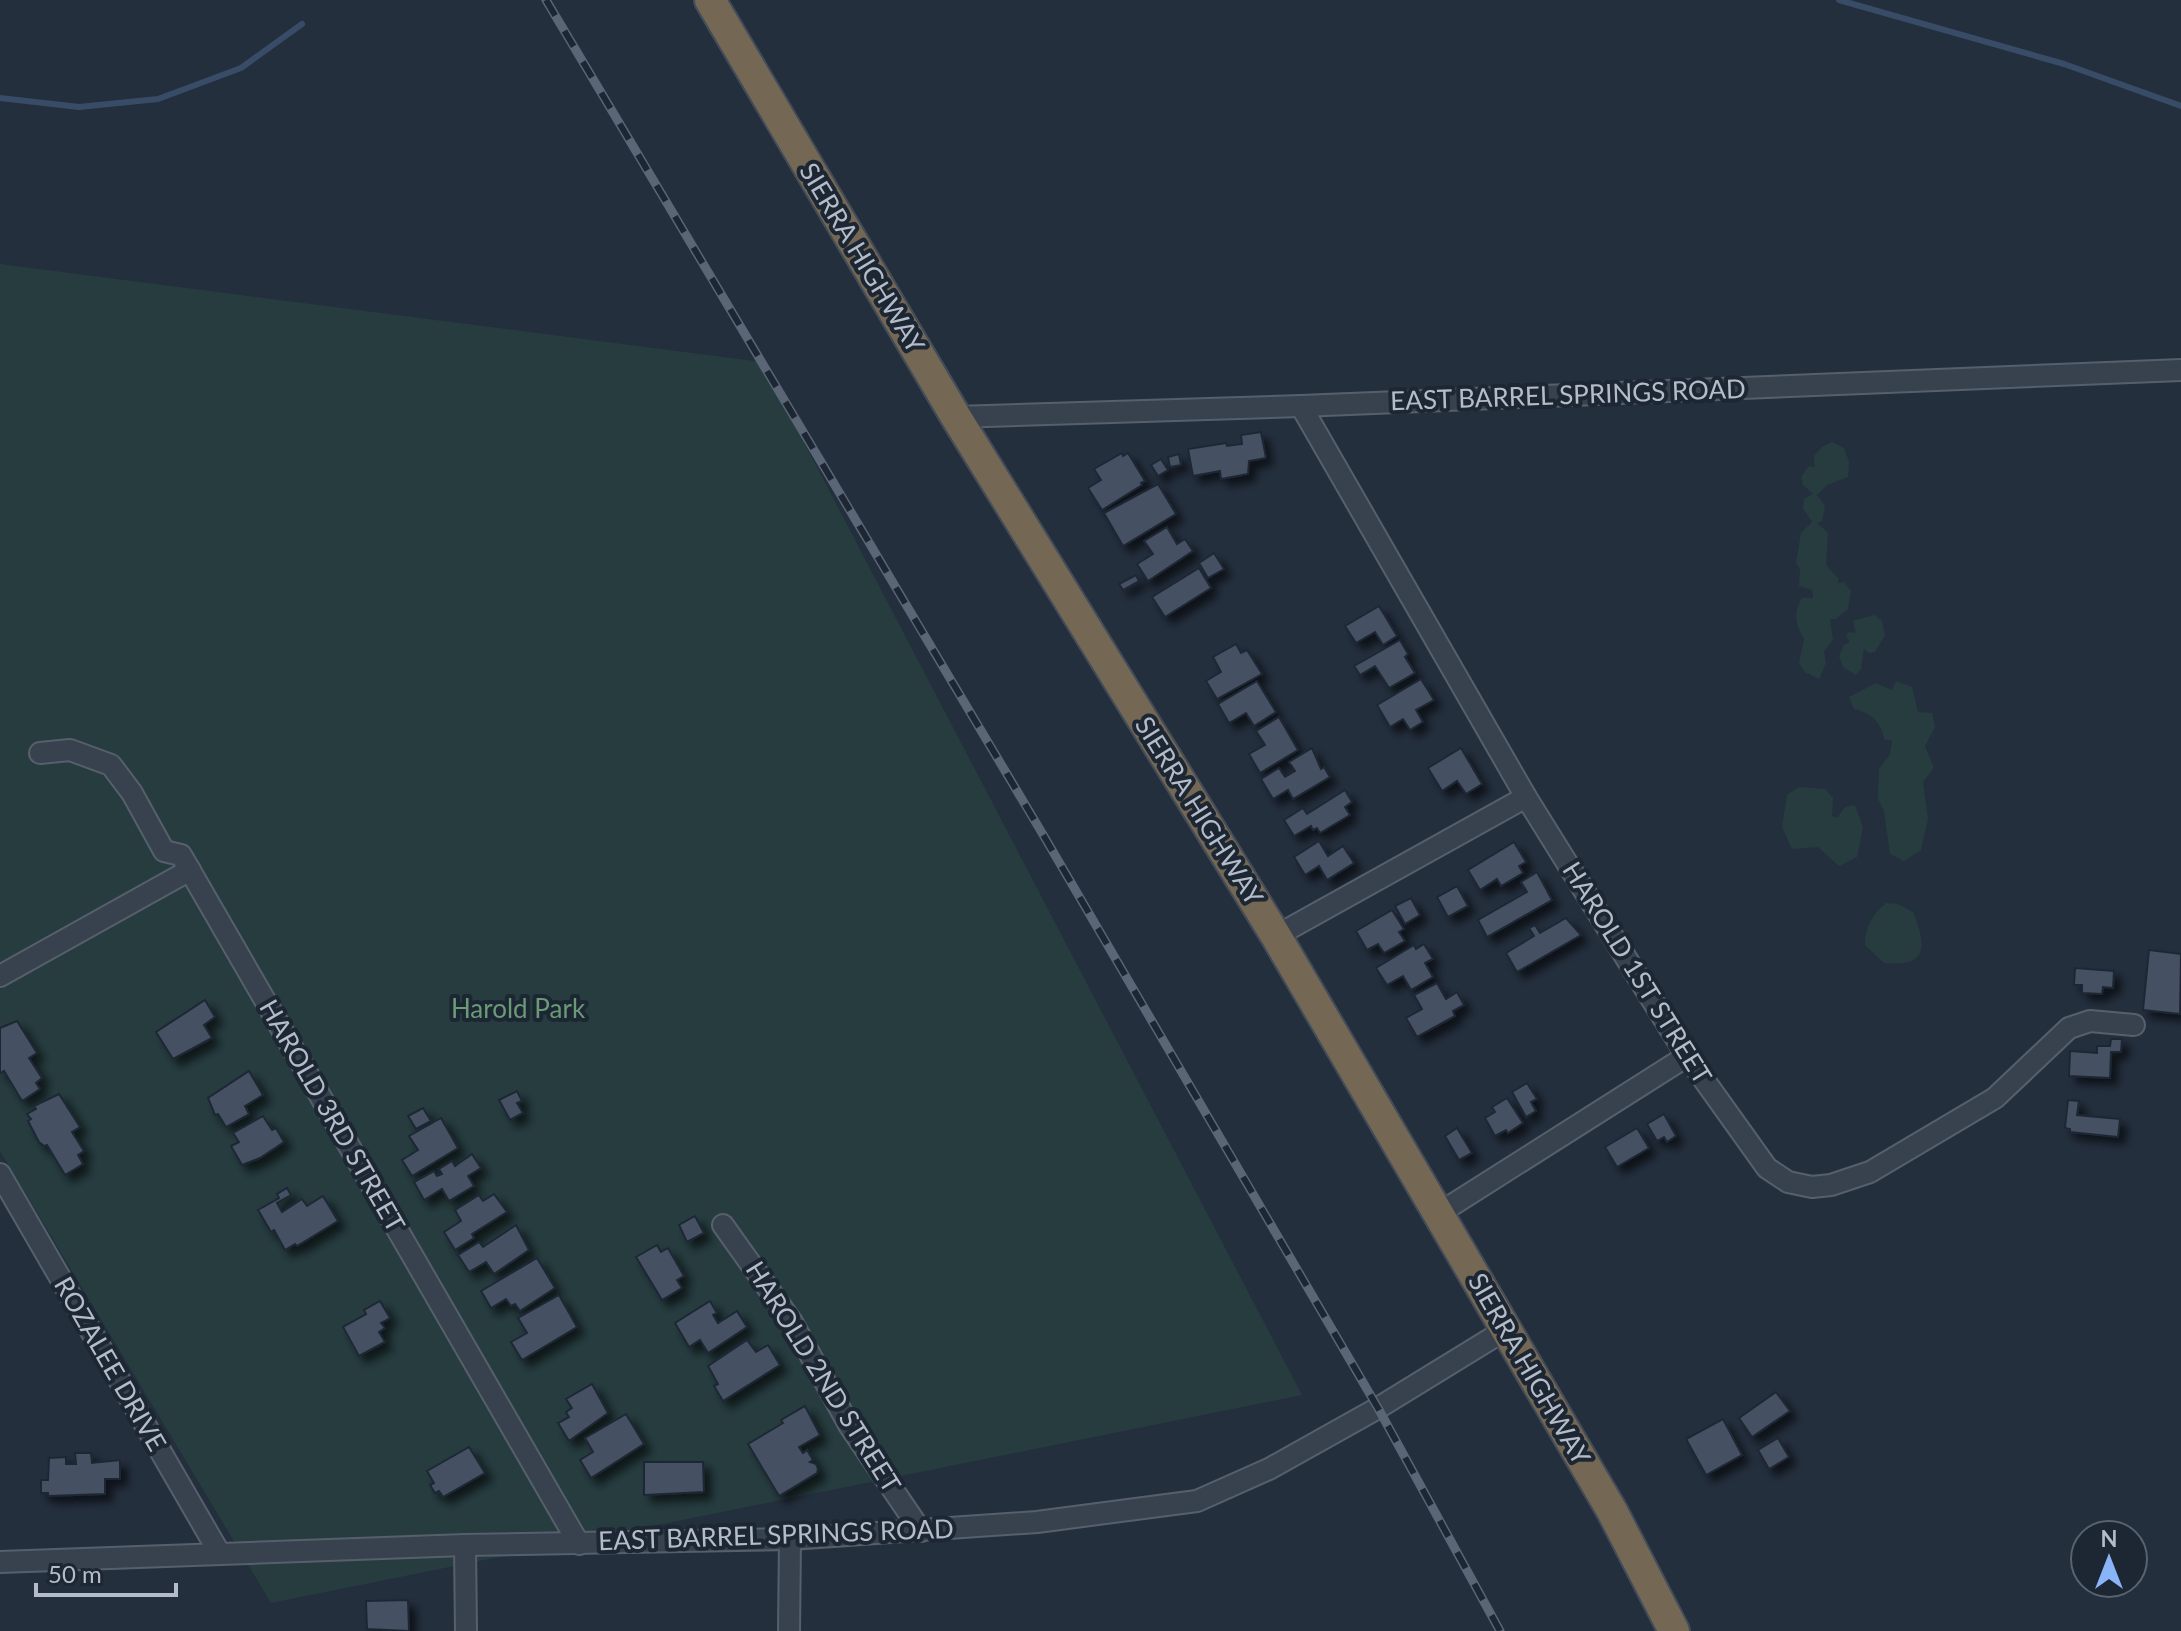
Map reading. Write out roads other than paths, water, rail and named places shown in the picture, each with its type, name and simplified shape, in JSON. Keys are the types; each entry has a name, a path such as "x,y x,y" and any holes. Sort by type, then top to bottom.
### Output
{"highway":[{"name":"SIERRA HIGHWAY","path":"710,0 956,417 1276,936 1612,1511 1674,1631"}],"street":[{"name":"EAST BARREL SPRINGS ROAD","path":"956,417 2181,370"},
{"name":"HAROLD 1ST STREET","path":"1301,406 1526,797 1687,1056 1767,1168 1788,1182 1812,1187 1831,1185 1870,1172 1995,1098 2069,1028 2090,1021 2134,1025"},
{"name":"HAROLD 3RD STREET","path":"40,753 70,750 111,765 132,793 164,851 181,855 579,1544"},
{"path":"1276,936 1526,797"},
{"path":"0,976 190,870"},
{"path":"1438,1214 1687,1056"},
{"name":"ROZALEE DRIVE","path":"0,1174 220,1554"},
{"name":"HAROLD 2ND STREET","path":"723,1225 792,1322 849,1425 921,1531"},
{"name":"EAST BARREL SPRINGS ROAD","path":"0,1562 465,1545 790,1539 1037,1522 1197,1501 1269,1469 1378,1408 1505,1330"},
{"path":"789,1631 790,1539"},
{"path":"465,1545 466,1631"}],"waterway":[{"path":"1839,0 2064,64 2181,106"},
{"path":"0,98 79,107 158,99 241,68 302,24"}],"railway":[{"path":"546,0 1045,838 1378,1408 1500,1631"}],"park label":[{"name":"Harold Park","path":"518,1009"}]}
